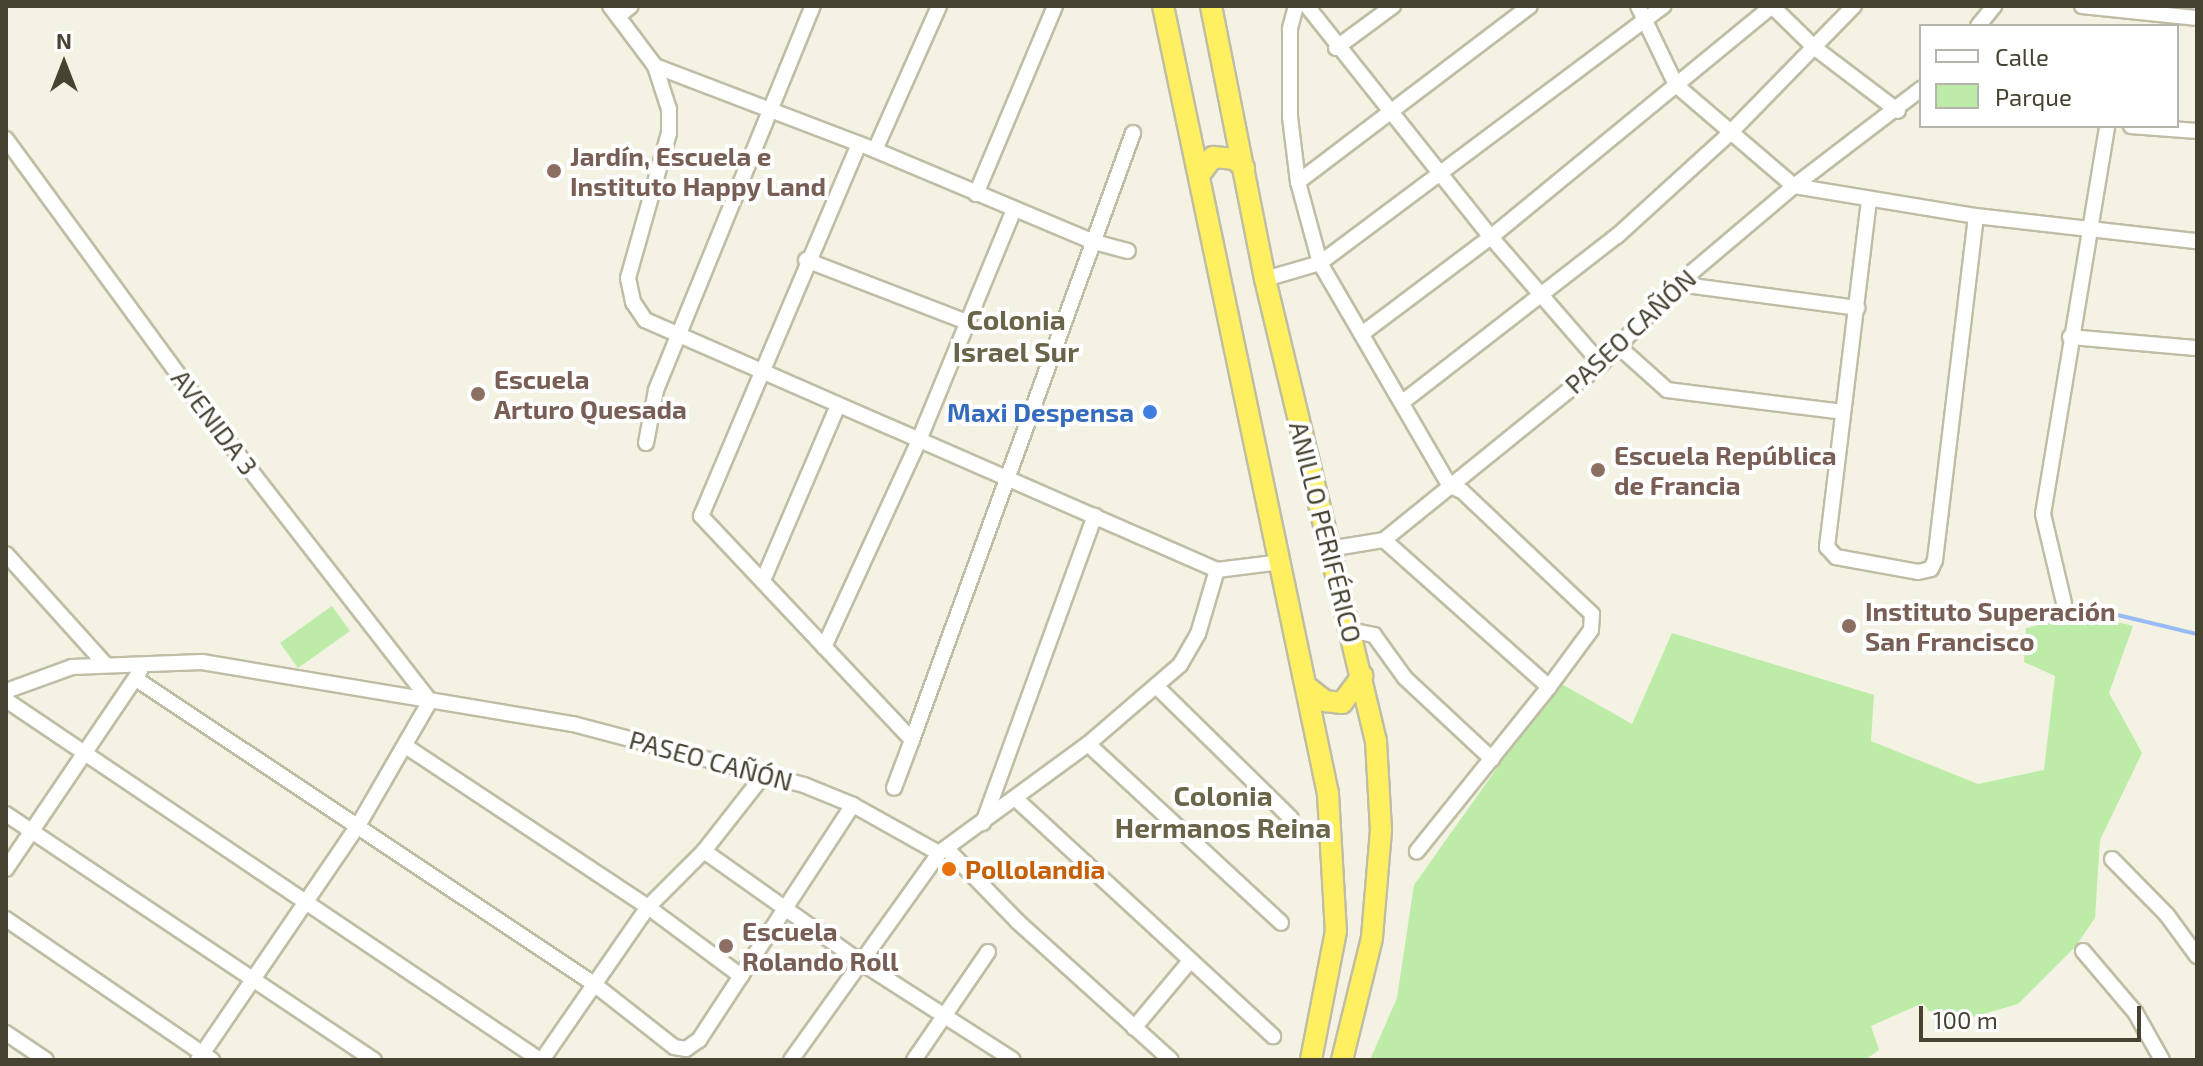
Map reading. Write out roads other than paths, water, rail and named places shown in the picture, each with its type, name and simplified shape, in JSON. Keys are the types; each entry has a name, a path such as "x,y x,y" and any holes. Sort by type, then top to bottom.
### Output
{"highway":[{"name":"ANILLO PERIFÉRICO","path":"1163,6 1328,794 1336,894 1332,969 1311,1060"},
{"name":"ANILLO PERIFÉRICO","path":"1211,6 1265,279 1376,741 1381,830 1372,938 1342,1060"},
{"path":"1199,175 1213,157 1224,155 1244,168"},
{"path":"1307,687 1325,701 1342,703 1362,676"}],"street":[{"path":"631,6 614,11 655,66 669,109 669,133 628,278 633,302 645,320 764,375 1217,570 1281,562"},
{"path":"646,443 656,390 813,6"},
{"path":"875,150 939,6"},
{"path":"976,194 1055,6"},
{"path":"1296,6 1290,29 1290,117 1298,182 1320,263 1404,401 1450,486 1462,491 1592,614 1591,630 1549,687 1417,851"},
{"path":"1307,6 1336,48 1443,173 1491,237 1601,364"},
{"path":"1336,48 1393,6"},
{"path":"1298,182 1530,6"},
{"path":"1638,6 1676,85 1729,134 1794,186 1976,216 2197,241"},
{"path":"1265,279 1320,263 1663,6"},
{"path":"1363,333 1491,237 1772,6 1815,48 1898,111"},
{"path":"1404,401 1543,297 1729,134 1854,6"},
{"path":"1980,24 1994,6"},
{"path":"2082,6 2120,19 2153,10 2197,18"},
{"path":"655,66 875,150 1094,242 1128,251"},
{"name":"PASEO CAÑÓN","path":"1329,549 1384,540 1601,364 1678,284 1794,186 1898,111 1919,91"},
{"path":"2064,603 2043,514 2107,128"},
{"path":"2157,128 2197,131"},
{"path":"894,788 1010,480 1133,133"},
{"name":"AVENIDA 3","path":"6,139 223,435 430,701"},
{"path":"859,144 806,260 764,375 701,516 764,578 779,604 912,740"},
{"path":"1869,200 1828,553 1918,572 1931,569 1976,216"},
{"path":"824,647 919,440 1014,210"},
{"path":"806,260 967,322"},
{"path":"1678,284 1857,308"},
{"path":"2070,337 2197,348"},
{"path":"1618,346 1667,390 1843,412"},
{"path":"764,578 838,405"},
{"path":"983,823 1095,516"},
{"path":"1384,540 1549,687"},
{"path":"6,554 105,664"},
{"path":"791,1060 944,851 1088,744 1180,665 1198,634 1217,570"},
{"path":"1350,630 1374,635 1405,678 1492,759"},
{"name":"PASEO CAÑÓN","path":"6,691 33,678 105,664 202,662 573,724 766,772 853,805 944,851 1171,1060"},
{"path":"6,869 144,663"},
{"path":"136,679 359,824 594,984 674,1047 686,1049 699,1040 853,805"},
{"path":"1157,687 1291,818"},
{"path":"6,700 541,1060 648,907 704,851 766,772"},
{"path":"6,919 204,1058 304,902 359,824 407,747 430,701"},
{"path":"1088,744 1281,923"},
{"path":"407,747 648,907 741,976"},
{"path":"1016,799 1273,1036"},
{"path":"6,814 374,1060"},
{"path":"704,851 862,963 945,1013 1013,1060"},
{"path":"2112,859 2167,915 2197,956"},
{"path":"2083,951 2135,1012 2162,1060"},
{"path":"914,1060 988,952"},
{"path":"1134,1028 1190,961"},
{"path":"6,1033 46,1060"}],"waterway":[{"path":"2060,622 2101,611 2197,634"}],"place":[{"name":"Jardín, Escuela e Instituto Happy Land","path":"554,171"},
{"name":"Escuela Arturo Quesada","path":"478,394"},
{"name":"Maxi Despensa","path":"1150,412"},
{"name":"Escuela República de Francia","path":"1598,470"},
{"name":"Instituto Superación San Francisco","path":"1849,626"},
{"name":"Pollolandia","path":"949,869"},
{"name":"Escuela Rolando Roll","path":"726,946"}],"district":[{"name":"Colonia Israel Sur","path":"1016,335"},
{"name":"Colonia Hermanos Reina","path":"1223,811"}]}
